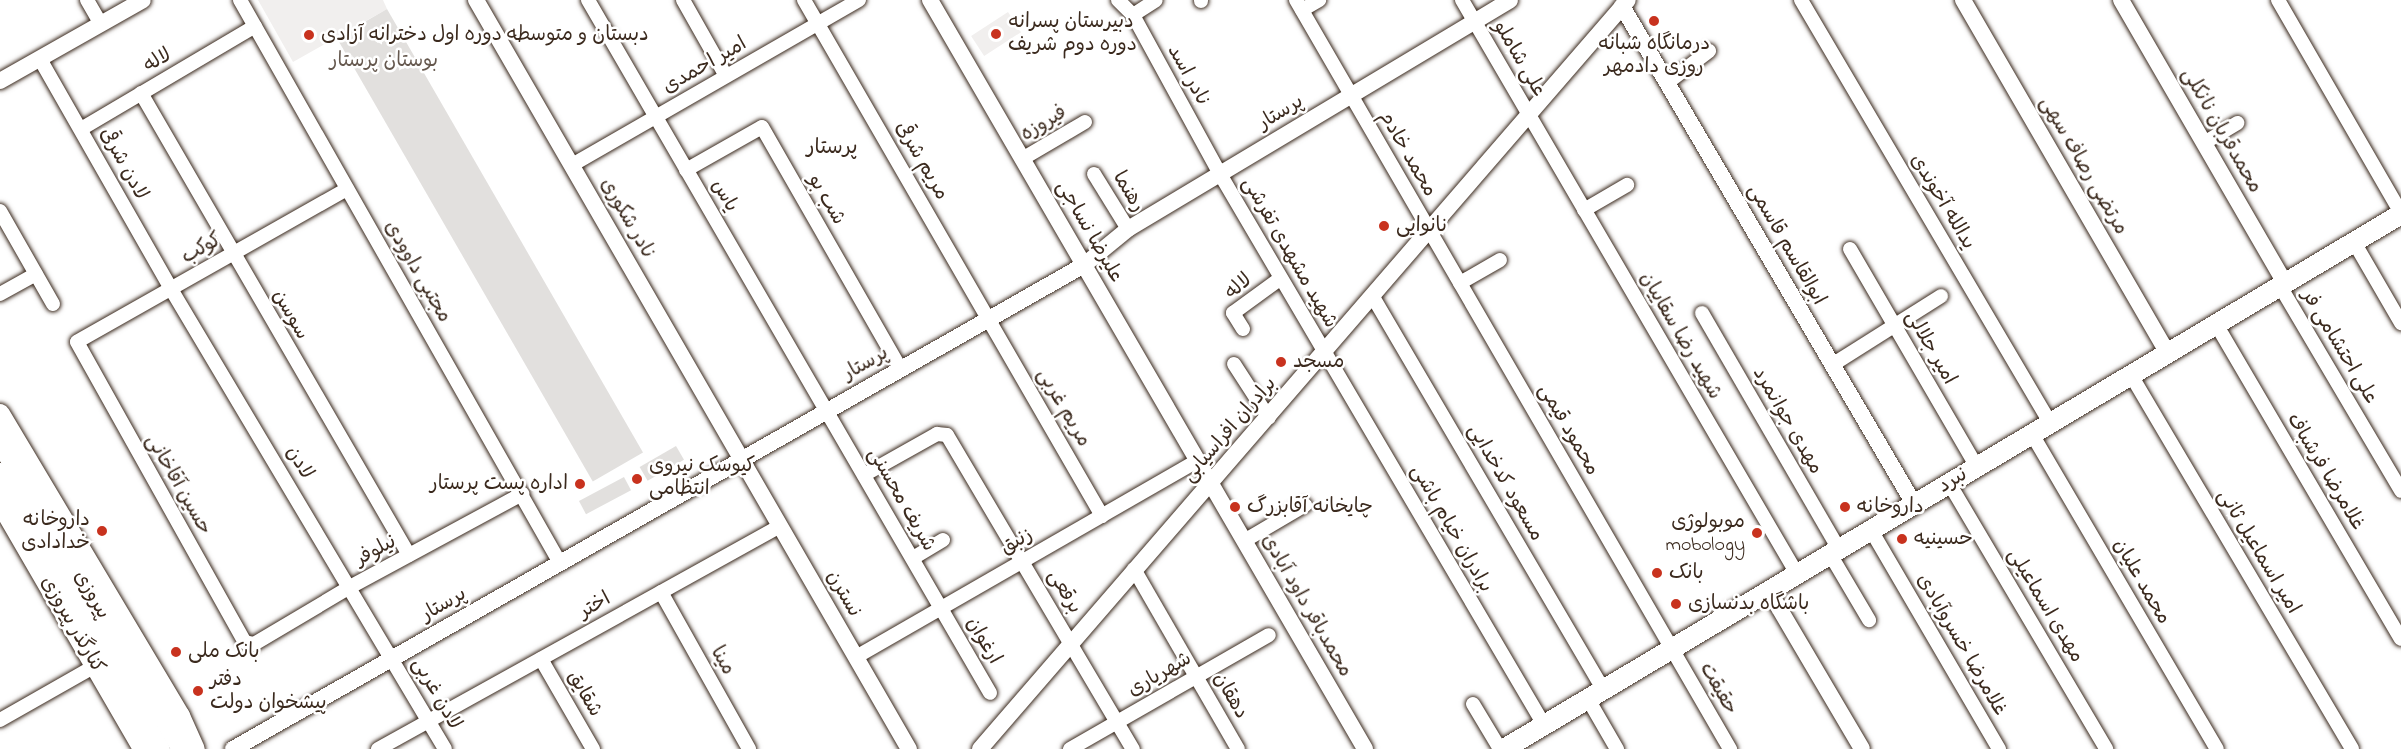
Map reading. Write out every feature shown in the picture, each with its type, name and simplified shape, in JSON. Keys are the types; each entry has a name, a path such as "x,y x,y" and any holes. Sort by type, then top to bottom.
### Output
{"main road":[{"name":"نبرد","path":"1502,749 2401,214"},
{"path":"0,414 180,716 195,749"},
{"name":"پیروزی","path":"0,441 182,749"},
{"name":"پیروزی","path":"0,473 159,749"},
{"name":"کنارگذر پیروزی","path":"0,502 143,749"},
{"path":"26,546 66,586"}],"street":[{"path":"87,0 101,24"},
{"path":"0,81 143,0"},
{"name":"مجتبی داوودی","path":"240,0 560,563"},
{"name":"نادر شکوری","path":"476,0 741,460"},
{"name":"یاس","path":"588,0 828,411"},
{"path":"683,0 726,76"},
{"name":"مریم شرقی","path":"804,0 990,319"},
{"name":"امیر احمدی","path":"572,165 859,0"},
{"name":"علیرضا نساجی","path":"930,0 1211,485"},
{"name":"نادر اسد","path":"1118,0 1133,15 1220,174"},
{"path":"1133,15 1156,0"},
{"path":"1299,5 1319,0"},
{"name":"علی شاملو","path":"1462,0 1530,117"},
{"name":"پرستار","path":"233,749 1084,265 1128,229 1510,0"},
{"name":"یدالله آخوندی","path":"1801,0 2050,423"},
{"name":"مرتضی رصاف سهی","path":"1963,0 2168,353"},
{"name":"محمدقربان نانکلی","path":"2121,0 2282,284"},
{"path":"2278,0 2401,214"},
{"name":"ابوالقاسم قاسمی","path":"1625,3 1667,83 1914,504"},
{"name":"برادران افراسیابی","path":"980,749 1134,569 1211,485 1530,117 1625,3"},
{"name":"محمد خادم","path":"1299,5 1430,231"},
{"name":"لاله","path":"81,129 255,26"},
{"path":"1667,83 1709,51"},
{"name":"لادن شرقی","path":"40,59 171,289"},
{"name":"سوسن","path":"141,93 232,255 409,555"},
{"name":"شهید رضا سقاییان","path":"1530,117 1797,574"},
{"name":"فیروزه","path":"1022,159 1085,122"},
{"path":"2204,143 2237,123"},
{"name":"شب بو","path":"686,170 762,128 900,368"},
{"name":"رهنما","path":"1094,174 1128,229"},
{"name":"شهید مشهدی تفرشی","path":"1220,174 1325,353"},
{"path":"1584,210 1627,185"},
{"name":"کوکب","path":"76,342 347,189"},
{"path":"0,211 53,304"},
{"name":"محمود قیمی","path":"1430,231 1672,649"},
{"path":"2354,242 2401,323"},
{"name":"امیر جلالی","path":"1850,249 1977,467"},
{"path":"1460,283 1500,260"},
{"path":"0,294 36,274"},
{"name":"لاله","path":"1243,329 1233,313 1281,279"},
{"name":"علی احتشامی فر","path":"2282,284 2401,490"},
{"name":"لادن","path":"171,289 392,658"},
{"path":"1832,365 1941,296"},
{"name":"مسعود کدخدایی","path":"1373,297 1596,694 1617,749"},
{"name":"مهدی جوانمرد","path":"1702,313 1835,552 1869,620"},
{"name":"مریم غربی","path":"990,319 1102,516"},
{"name":"غلامرضا فرشباف","path":"2216,324 2401,639"},
{"name":"حسین آقاخانی","path":"76,342 249,645"},
{"name":"برادران خیام باشی","path":"1325,353 1544,725"},
{"path":"1234,364 1269,418"},
{"name":"امیر اسماعیل ثانی","path":"2131,375 2352,749"},
{"name":"شریف محسنی","path":"828,411 942,608"},
{"name":"برقعی","path":"864,475 942,432 1023,561 1133,749"},
{"name":"محمد علیان","path":"2032,434 2217,749"},
{"name":"نسترن","path":"741,460 909,749"},
{"name":"زنبق","path":"856,657 1197,461"},
{"name":"مهدی اسماعیلی","path":"1949,483 2106,749"},
{"name":"محمدباقر داود آبادی","path":"1211,485 1365,749"},
{"name":"نیلوفر","path":"249,645 350,587 522,494"},
{"path":"1244,541 1305,505"},
{"name":"اختر","path":"378,749 780,526"},
{"name":"غلامرضا خسروآبادی","path":"1871,530 1999,749"},
{"path":"912,558 943,540"},
{"name":"دهقان","path":"1134,569 1238,749"},
{"path":"1768,591 1862,749"},
{"name":"مینا","path":"661,592 749,749"},
{"name":"ارغوان","path":"942,608 990,693"},
{"name":"شهریاری","path":"1070,749 1269,635"},
{"name":"حقیقت","path":"1672,649 1730,749"},
{"name":"لادن غربی","path":"392,658 445,749"},
{"name":"شقایق","path":"541,659 593,749"},
{"path":"0,720 95,666"},
{"path":"1473,704 1502,749"}],"shaded area":[{"name":"دبستان و متوسطه دوره اول دخترانه آزادی","path":"258,0 383,0 387,9 293,62"},
{"name":"دبیرستان پسرانه دوره دوم شریف","path":"1008,12 1021,32 984,56 971,36"}],"green space":[{"name":"بوستان پرستار","path":"387,9 643,452 593,481 337,38"},
{"path":"676,446 684,460 648,481 640,467"},
{"path":"624,477 631,490 586,514 579,501"}],"place":[{"name":"درمانگاه شبانه روزی دادمهر","path":"1654,21"},
{"name":"دبیرستان پسرانه دوره دوم شریف","path":"996,34"},
{"name":"دبستان و متوسطه دوره اول دخترانه آزادی","path":"309,35"},
{"name":"نانوایی","path":"1384,226"},
{"name":"مسجد","path":"1281,362"},
{"name":"کیوسک نیروی انتظامی","path":"637,479"},
{"name":"اداره پست پرستار","path":"580,484"},
{"name":"چایخانه آقابزرگ","path":"1235,507"},
{"name":"داروخانه","path":"1845,507"},
{"name":"داروخانه خدادادی","path":"102,531"},
{"name":"موبولوژی mobology","path":"1757,533"},
{"name":"حسینیه","path":"1902,539"},
{"name":"بانک","path":"1657,573"},
{"name":"باشگاه بدنسازی","path":"1676,604"},
{"name":"بانک ملی","path":"176,652"},
{"name":"دفتر پیشخوان دولت","path":"198,691"}],"district":[{"name":"پرستار","path":"832,148"}]}
